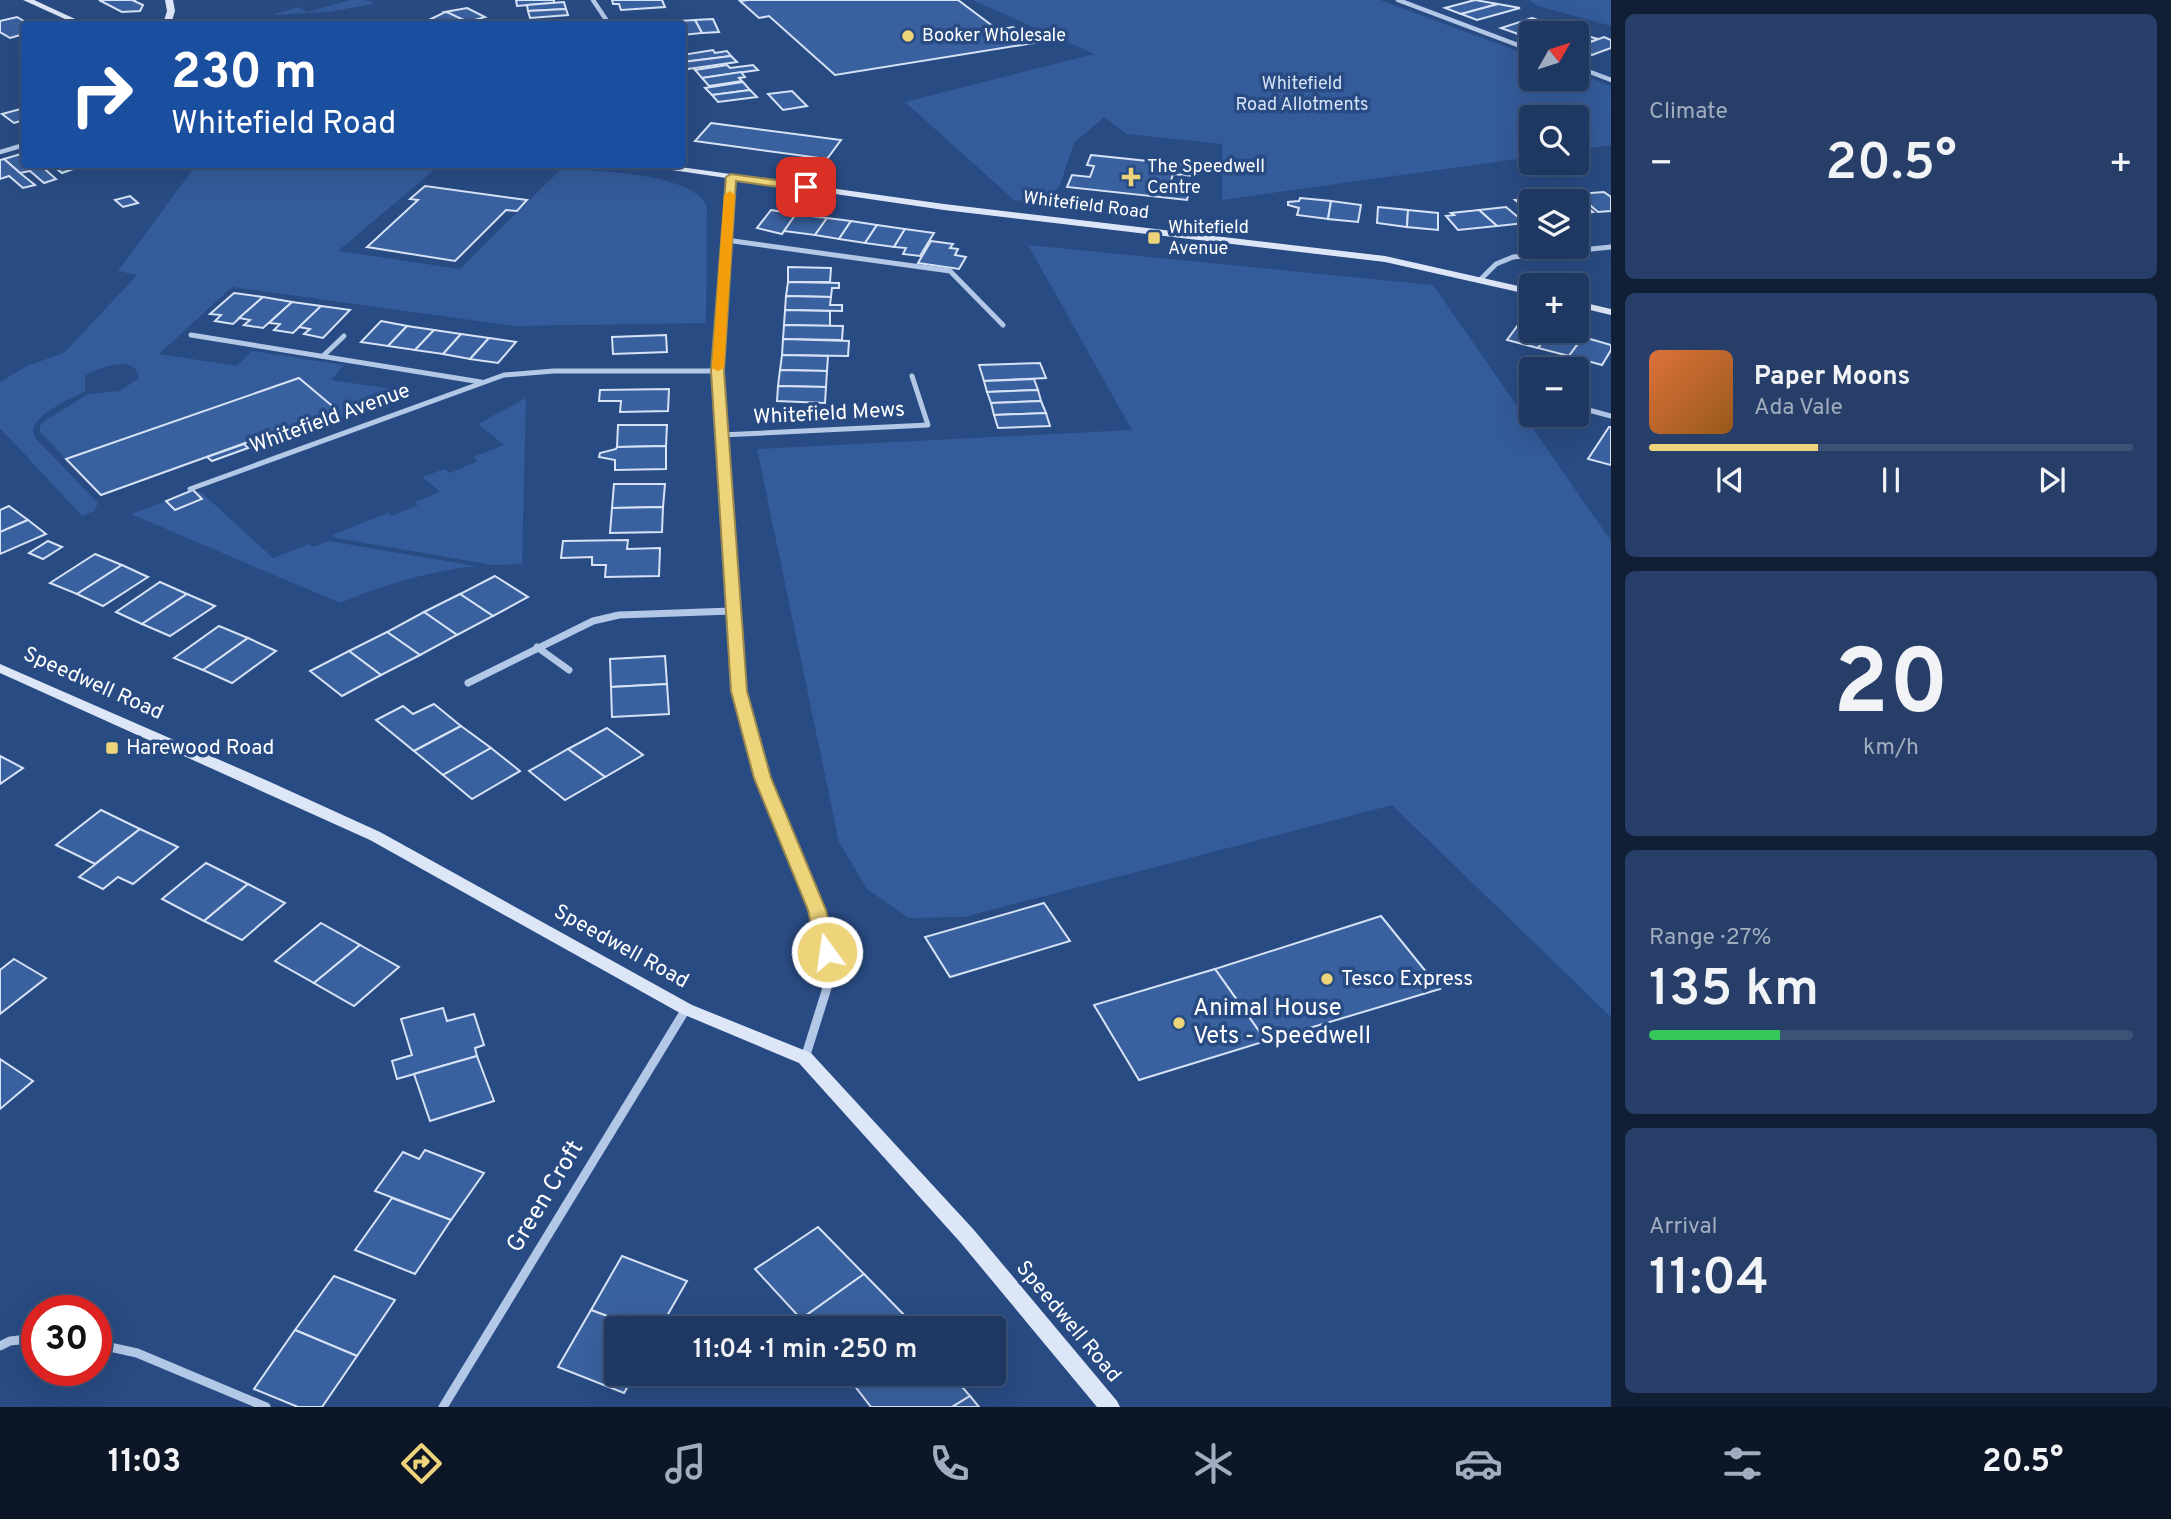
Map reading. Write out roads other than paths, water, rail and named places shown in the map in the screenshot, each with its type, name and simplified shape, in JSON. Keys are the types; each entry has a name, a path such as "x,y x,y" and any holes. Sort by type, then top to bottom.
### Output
{"main road":[{"path":"27,0 75,21"},
{"path":"168,21 171,11 169,0"},
{"name":"Whitefield Road","path":"664,168 944,207 1385,259 1519,289"},
{"path":"1589,307 1611,312"},
{"name":"Speedwell Road","path":"0,667 375,836 686,1009 805,1058 967,1236 1110,1407"}],"street":[{"path":"593,0 607,21"},
{"path":"1398,0 1519,45"},
{"path":"1589,72 1611,80"},
{"path":"0,152 21,146"},
{"path":"731,177 718,371 732,611 739,691 762,778 817,910 832,972 805,1058"},
{"path":"726,240 950,271 1003,325"},
{"path":"1480,279 1496,264 1513,257 1611,247"},
{"name":"Whitefield Avenue","path":"191,335 481,382"},
{"path":"323,356 344,336"},
{"name":"Whitefield Avenue","path":"190,489 511,373 718,371"},
{"name":"Whitefield Mews","path":"721,435 928,425 912,376"},
{"path":"1589,410 1611,416"},
{"path":"468,683 580,626 619,615 732,611"},
{"path":"537,647 569,670"},
{"name":"Green Croft","path":"443,1407 686,1009"},
{"path":"0,1346 10,1340 21,1339"},
{"path":"112,1348 137,1353 266,1407"}],"place":[{"name":"Booker Wholesale","path":"908,36"},
{"name":"The Speedwell Centre","path":"1131,177"},
{"name":"Whitefield Avenue","path":"1154,238"},
{"name":"Harewood Road","path":"112,748"},
{"name":"Tesco Express","path":"1327,979"},
{"name":"Animal House Vets - Speedwell","path":"1179,1023"}],"park label":[{"name":"Whitefield Road Allotments","path":"1302,94"}]}
